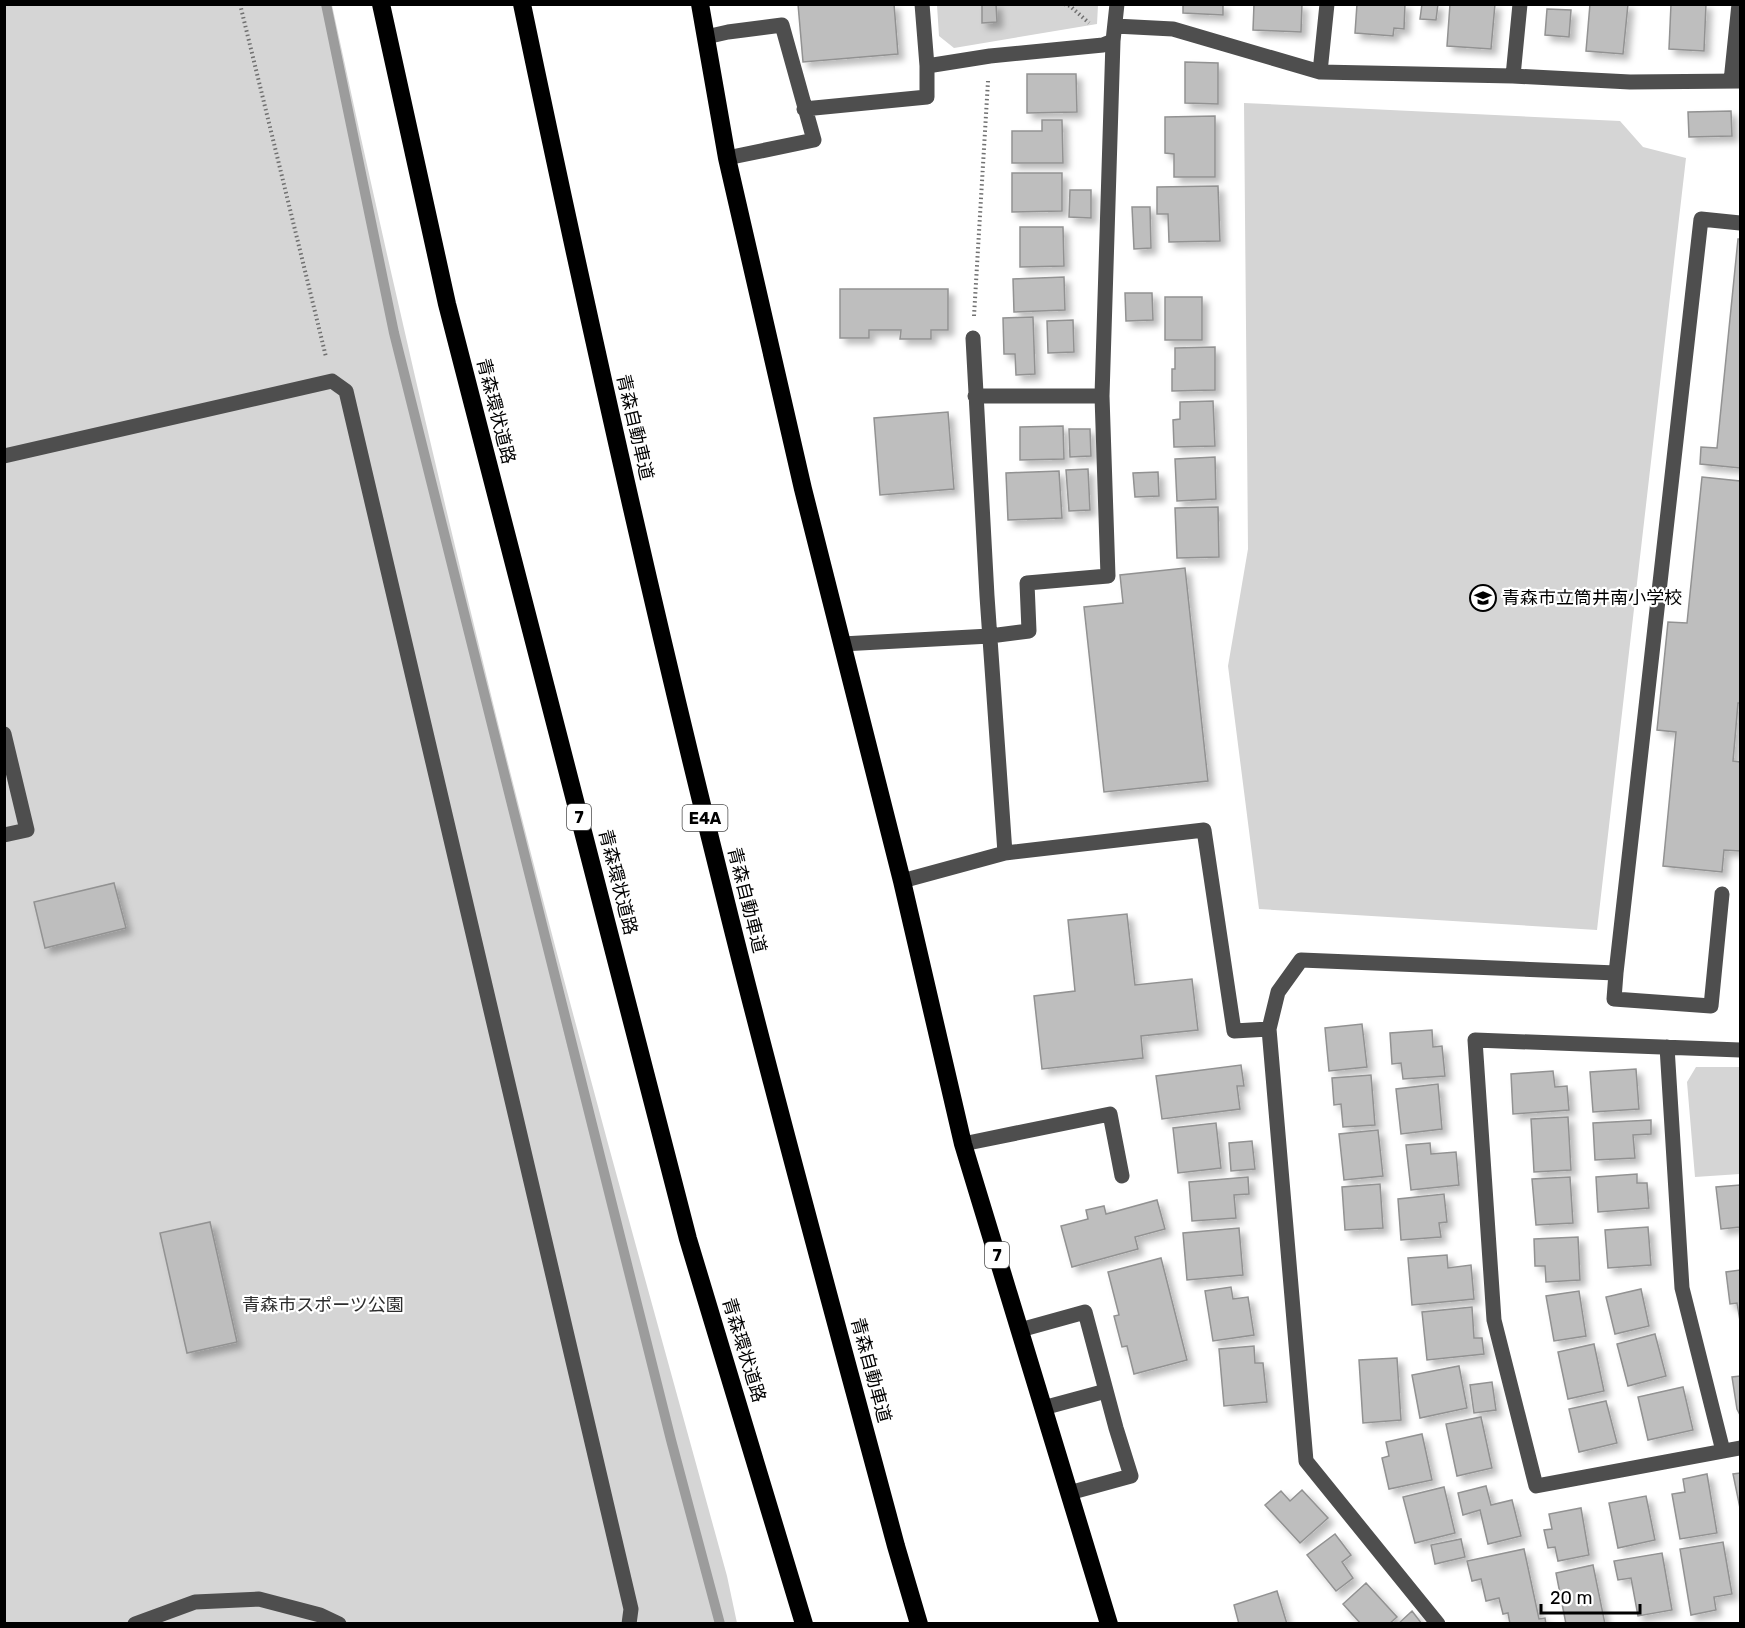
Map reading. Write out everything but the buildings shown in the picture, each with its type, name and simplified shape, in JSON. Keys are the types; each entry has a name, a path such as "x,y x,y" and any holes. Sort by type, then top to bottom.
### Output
{"highway":[{"name":"青森環状道路","path":"381,4 447,304 688,1239 804,1623"},
{"name":"青森自動車道","path":"522,4 576,259 646,568 727,908 881,1489 919,1623"},
{"name":"7","path":"700,4 728,158 803,489 902,881 963,1144 1109,1623"}],"street":[{"path":"804,110 927,97 922,4"},
{"path":"842,644 990,636 1029,631 1027,583 1108,576 1102,396 1114,33 1117,4"},
{"path":"1320,72 1327,4"},
{"path":"1513,76 1520,4"},
{"path":"927,66 990,56 1102,45 1114,33 1173,29 1320,72 1513,76 1630,82 1736,81 1739,4"},
{"path":"706,37 782,25 814,140 728,158"},
{"path":"1722,894 1711,1006 1614,999 1701,219 1740,223"},
{"path":"973,338 1005,853"},
{"path":"4,456 332,381 346,391 631,1609 629,1623"},
{"path":"975,396 1102,396"},
{"path":"4,734 27,830 4,835"},
{"path":"902,881 1005,853 1204,830 1234,1031 1269,1029"},
{"path":"1438,1623 1306,1461 1269,1029 1278,992 1301,960 1616,973"},
{"path":"1740,1050 1475,1040 1494,1320 1536,1486 1740,1448"},
{"path":"1667,1047 1682,1288 1723,1451"},
{"path":"963,1144 1110,1114 1122,1176"},
{"path":"1020,1330 1085,1312 1131,1476 1070,1493"},
{"path":"1044,1408 1106,1391"},
{"path":"135,1623 195,1602 259,1599 320,1615 339,1623"}],"path":[{"path":"240,4 332,381"},
{"path":"973,338 990,56"}],"green space":[{"name":"青森市スポーツ公園","path":"5,5 332,5 410,354 520,812 727,1576 737,1623 5,1624"},
{"path":"937,5 1098,5 1097,24 954,48 939,36"},
{"name":"青森市立筒井南小学校","path":"1244,103 1620,121 1643,147 1686,158 1597,930 1259,909 1228,666 1248,549"},
{"path":"1696,1067 1740,1067 1740,1174 1695,1177 1687,1082"}],"waterway":[{"path":"326,4 394,333 671,1440 720,1624"}],"place":[{"name":"青森市立筒井南小学校","path":"1483,598"}]}
